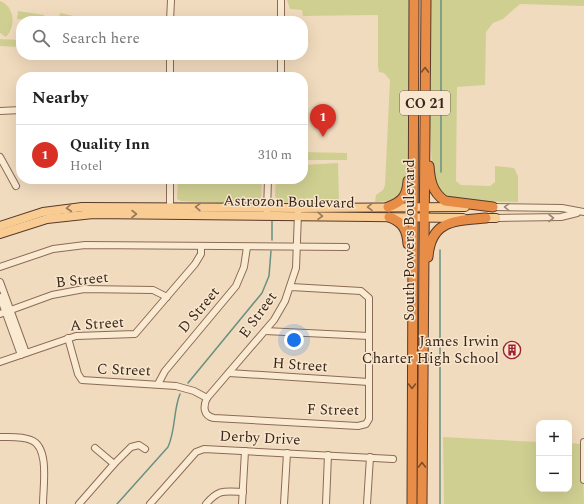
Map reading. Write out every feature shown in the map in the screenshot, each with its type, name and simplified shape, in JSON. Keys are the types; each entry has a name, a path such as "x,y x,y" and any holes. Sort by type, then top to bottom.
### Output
{"highway":[{"name":"South Powers Boulevard","path":"412,504 414,0"},
{"name":"South Powers Boulevard","path":"422,504 423,217 426,0"},
{"path":"388,207 403,199 408,189 414,57"},
{"path":"425,100 430,175 435,191 439,197 453,203 493,207"},
{"path":"389,217 398,220 402,224 407,235 412,302"},
{"path":"423,334 428,251 433,236 437,230 450,223 486,218"}],"main road":[{"name":"Astrozon Boulevard","path":"298,212 388,207 493,207"},
{"name":"Astrozon Boulevard","path":"0,226 42,212 67,208 298,212 389,217 496,218"},
{"name":"Astrozon Boulevard","path":"0,234 31,223 71,215 170,210"}],"street":[{"path":"170,16 171,0"},
{"path":"281,0 281,16"},
{"path":"170,60 170,72"},
{"path":"281,60 281,72"},
{"path":"0,111 16,110"},
{"path":"0,157 16,186"},
{"path":"170,184 170,210"},
{"path":"267,212 268,184"},
{"name":"Astrozon Boulevard","path":"493,207 562,208 581,212"},
{"name":"E Street","path":"207,398 281,310 291,287 296,268 298,212"},
{"name":"Astrozon Boulevard","path":"496,218 562,217 581,212"},
{"path":"0,267 53,249 85,245 346,247"},
{"name":"A Street","path":"0,362 68,338 84,335 135,334 200,259 201,247"},
{"name":"D Street","path":"158,384 165,371 236,286 244,267 246,247"},
{"path":"0,282 5,312"},
{"name":"F Street","path":"207,398 204,404 205,412 210,418 358,426 366,424 369,419 369,293 361,291 291,287"},
{"name":"B Street","path":"5,312 52,295 84,289 153,290 167,297"},
{"path":"0,297 23,354"},
{"path":"265,330 369,336"},
{"name":"C Street","path":"68,338 78,374 82,380 176,386 194,391 207,398"},
{"name":"H Street","path":"229,373 369,382"},
{"path":"0,437 31,440 41,449 43,454 43,504"},
{"path":"79,504 131,447 139,445 145,449"},
{"path":"584,446 584,480"},
{"path":"95,448 114,464"},
{"name":"Derby Drive","path":"150,504 196,452 204,449 393,459"},
{"path":"242,504 245,450"},
{"path":"284,504 287,453"},
{"path":"326,504 328,455"},
{"path":"367,504 370,457"},
{"path":"206,504 213,496 222,491 243,492"}],"shaded area":[{"path":"287,0 411,0 408,167 404,189 401,194 392,200 375,202 376,195 383,190 385,185 390,80 384,73 379,72 378,67 378,15 303,16 302,10 290,9"},
{"path":"431,0 584,0 584,6 520,4 503,19 493,23 486,32 485,85 457,87 456,181 461,185 490,186 495,182 495,166 514,168 518,176 518,202 474,201 452,198 444,195 437,189 432,168 430,130"},
{"path":"0,1 9,8 12,17 11,28 6,37 0,33"},
{"path":"18,11 44,15 44,16 17,16"},
{"path":"60,13 74,16 59,16"},
{"path":"0,39 16,40 16,47 0,46"},
{"path":"308,152 347,153 347,160 308,160"},
{"path":"338,163 339,200 336,203 279,202 275,196 276,184 308,184 308,165"},
{"path":"178,184 262,184 261,202 258,205 181,201 177,199"},
{"path":"443,437 536,442 536,492 572,492 572,443 580,444 583,459 584,504 444,504"}],"waterway":[{"path":"441,0 441,172"},
{"path":"272,221 272,240"},
{"path":"440,250 440,504"},
{"path":"188,383 262,293 269,276 271,251"},
{"path":"117,504 168,447 171,440 176,407 180,394"}],"place":[{"name":"Quality Inn","path":"323,137"},
{"name":"James Irwin Charter High School","path":"512,350"}]}
